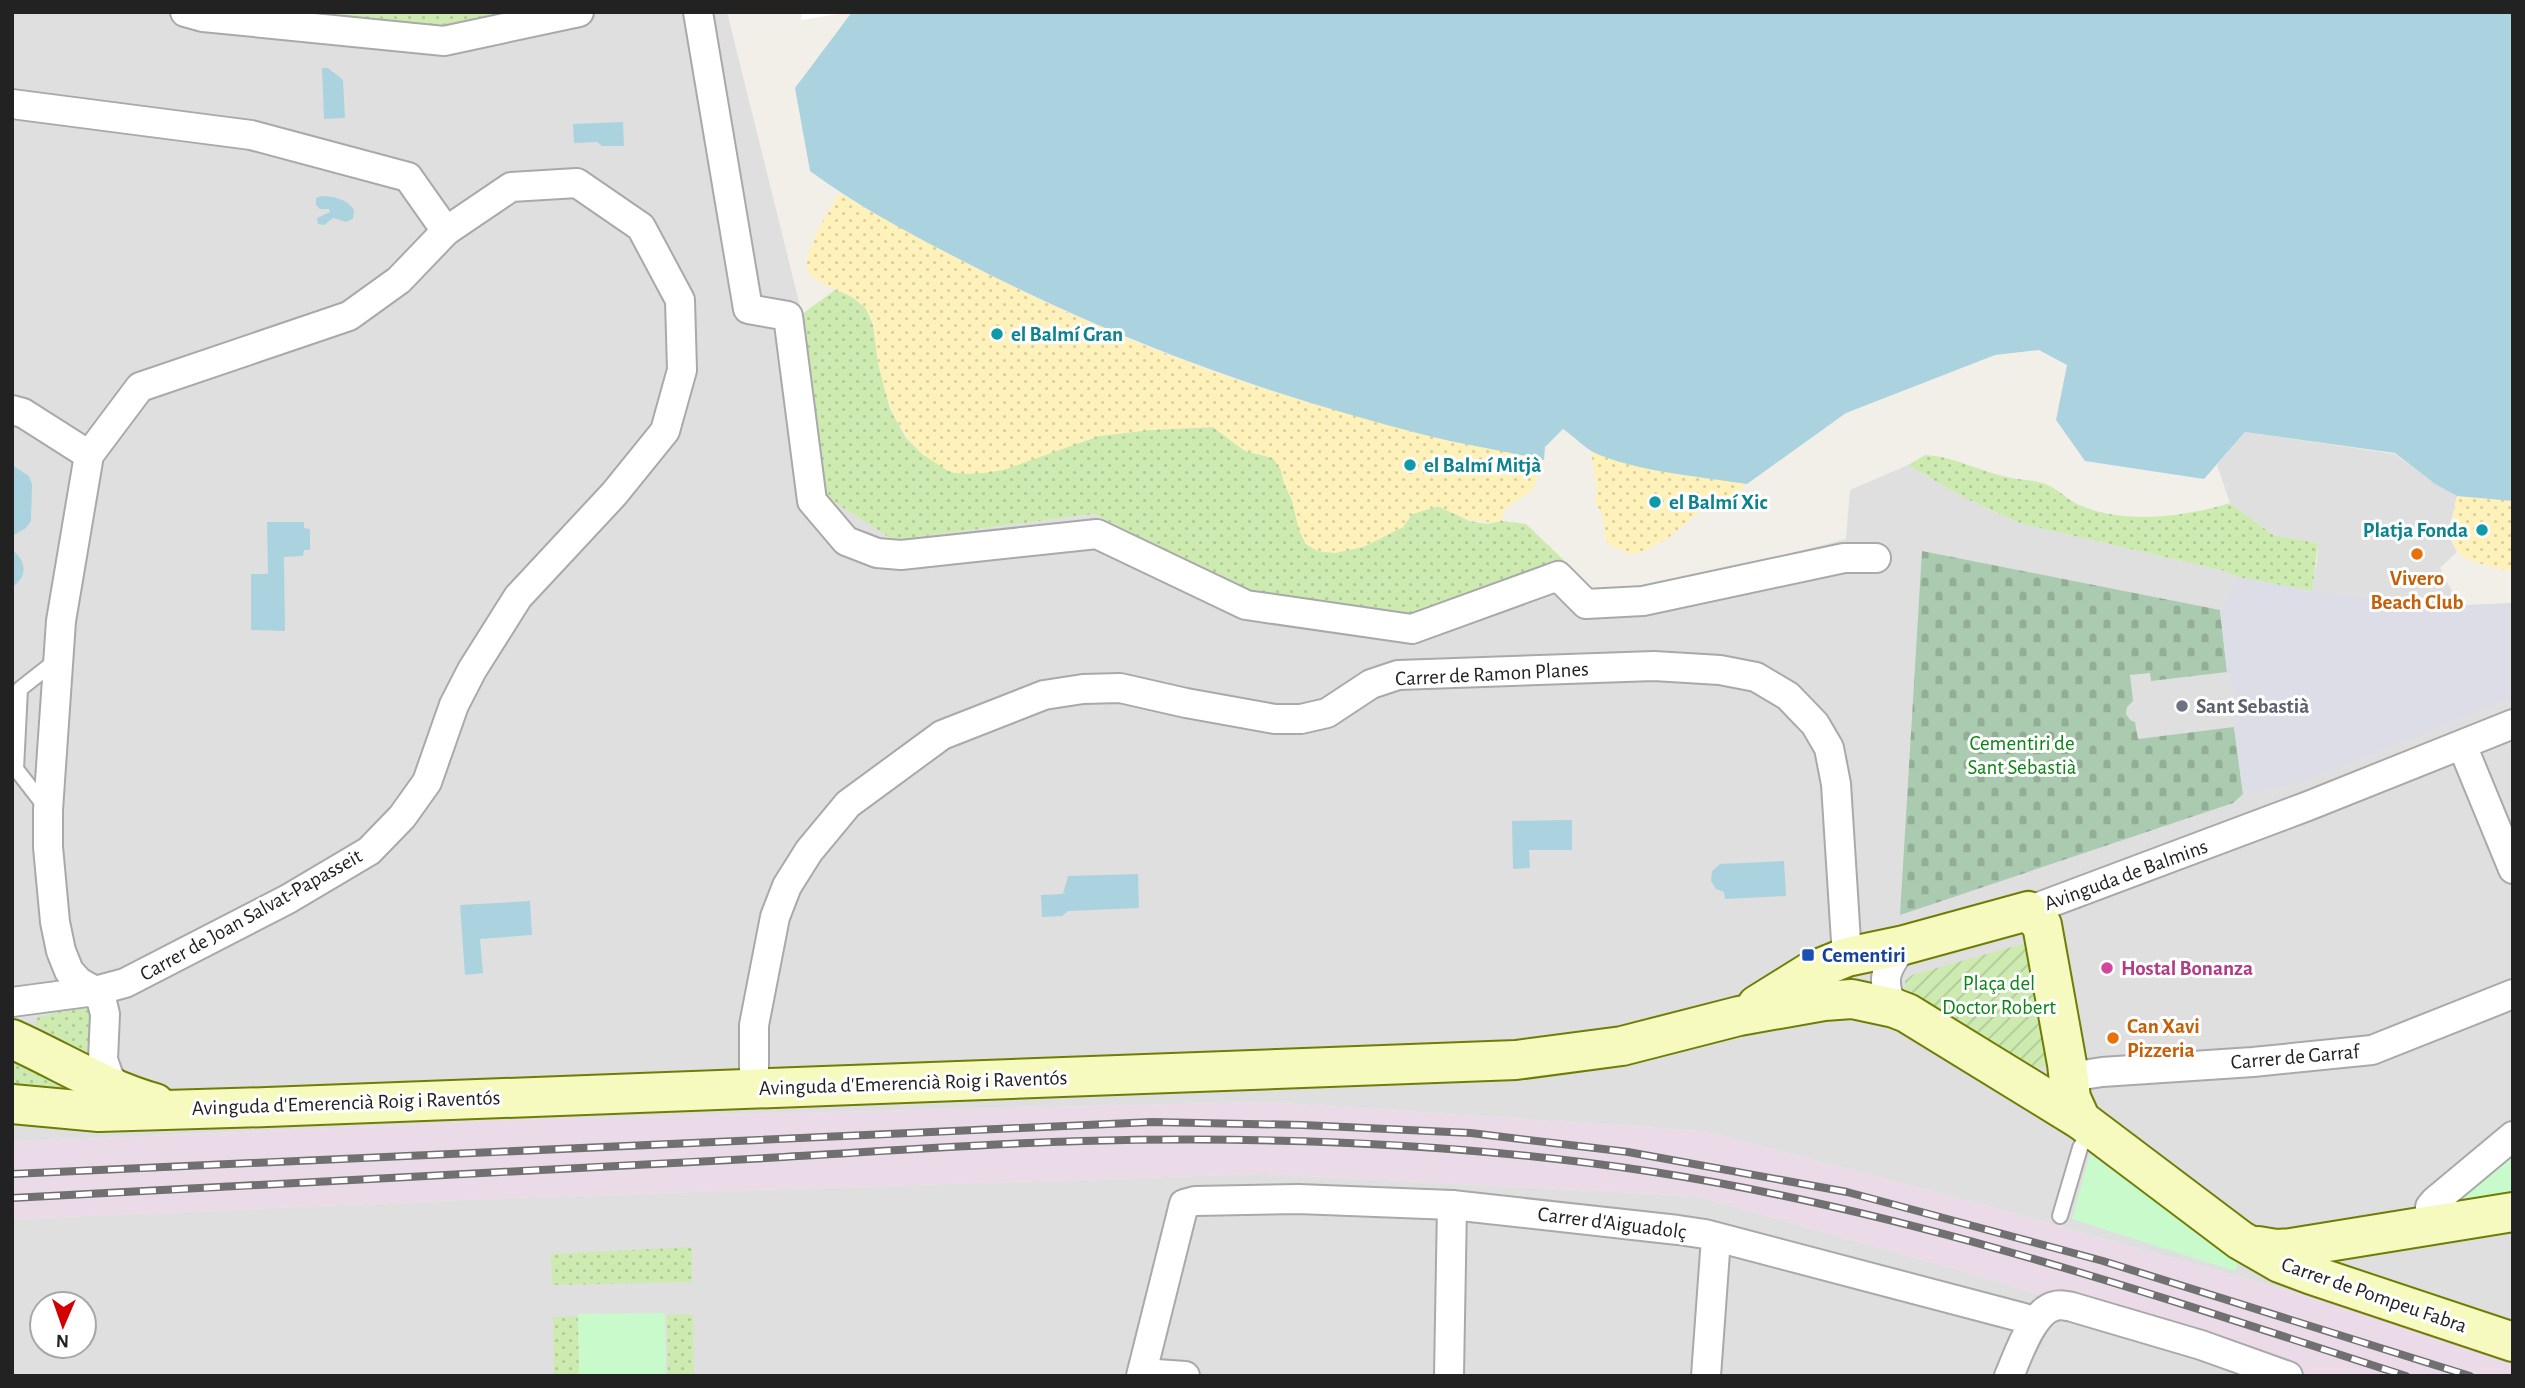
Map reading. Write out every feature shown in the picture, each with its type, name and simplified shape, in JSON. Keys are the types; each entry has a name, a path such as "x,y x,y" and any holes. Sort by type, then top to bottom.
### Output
{"street":[{"path":"185,12 203,18 444,41 579,12"},
{"path":"698,12 748,309 788,316 812,501 846,541 877,553 901,555 1097,534 1246,605 1412,629 1558,576 1586,604 1632,602 1844,558 1875,558"},
{"path":"12,104 251,135 408,177 446,231"},
{"name":"Carrer de Joan Salvat-Papasseit","path":"577,183 641,226 680,300 682,370 665,431 614,494 518,597 472,670 454,705 427,782 402,817 369,852 288,899 125,983 95,991 79,982 69,971 61,951 55,922 48,810 61,621 89,455 140,387 349,316 399,280 446,231 511,187 577,183"},
{"path":"12,410 23,413 89,455"},
{"name":"Carrer de Ramon Planes","path":"754,1090 754,1025 775,917 787,886 809,851 848,804 942,735 1044,695 1083,689 1120,688 1275,719 1301,719 1327,713 1371,684 1398,675 1654,666 1720,670 1756,677 1788,696 1815,724 1829,748 1836,784 1847,957"},
{"name":"Avinguda de Balmins","path":"1739,1016 1810,972 1847,957 1904,945 2028,911 2160,863 2513,723"},
{"path":"2462,745 2513,869"},
{"path":"2028,911 2042,925 2080,1111"},
{"path":"1904,945 1887,970 1884,984 1894,1008 2032,1088 2080,1111"},
{"path":"12,1002 95,991 105,1014 103,1060 117,1090"},
{"name":"Carrer de Garraf","path":"2080,1111 2083,1075 2372,1050 2513,994"},
{"name":"Avinguda de Balmins","path":"1650,1039 1739,1016 1824,1001 1852,999 1894,1008"},
{"name":"Avinguda d'Emerencià Roig i Raventós","path":"12,1039 117,1090 174,1108"},
{"name":"Avinguda d'Emerencià Roig i Raventós","path":"12,1104 99,1112 1516,1060 1591,1051 1650,1039"},
{"name":"Carrer de Pompeu Fabra","path":"2080,1111 2239,1240 2280,1263 2513,1342"},
{"path":"2433,1225 2430,1207 2435,1201 2513,1136"},
{"name":"Carrer d'Aiguadolç","path":"1142,1374 1181,1211 1184,1204 1195,1201 1298,1199 1452,1205 1652,1227 1717,1238 2024,1318 2030,1329"},
{"path":"1449,1376 1452,1205"},
{"path":"2239,1240 2276,1249 2513,1212"},
{"path":"2351,1287 2343,1274 2342,1260 2348,1245 2358,1237"},
{"path":"1706,1376 1717,1238"},
{"path":"2009,1376 2030,1329 2046,1309 2058,1305 2201,1345 2288,1376"},
{"path":"1142,1374 1185,1376"}],"lane":[{"path":"2060,1216 2080,1148 2080,1111"}],"shaded area":[{"path":"12,12 727,12 802,314 823,495 893,540 1094,514 1251,594 1407,621 1570,566 1595,592 1687,580 1846,539 1850,490 1908,465 1965,498 2022,524 2225,571 2238,577 2311,591 2318,543 2273,535 2230,503 2217,465 2245,432 2395,454 2435,484 2457,496 2450,539 2457,552 2440,568 2459,605 2513,603 2513,1354 1987,1206 1703,1131 1265,1102 539,1119 12,1142"},
{"path":"2238,577 2400,603 2459,606 2513,603 2513,697 2300,783 2243,794 2234,727 2236,710 2233,686 2230,686 2227,672 2220,610"},
{"path":"1265,1102 1703,1131 1987,1206 2513,1354 2513,1376 2313,1376 1963,1271 1696,1196 1263,1174 535,1197 12,1219 12,1142 539,1119"},
{"path":"1263,1174 1696,1196 1963,1271 2313,1376 12,1376 12,1219 535,1197"}],"green space":[{"path":"325,12 546,12 445,31 331,24"},
{"path":"835,290 848,294 866,308 873,325 878,363 890,409 906,438 924,456 1035,458 1099,436 1213,427 1245,451 1273,458 1281,470 1299,530 1306,544 1363,547 1403,527 1412,514 1439,506 1469,521 1526,524 1570,566 1408,622 1251,594 1094,514 893,540 823,495 802,314"},
{"path":"1925,455 1945,458 2008,477 2040,482 2077,504 2113,515 2173,515 2230,503 2273,535 2318,543 2312,591 2238,577 2225,571 2022,524 1965,498 1908,465"},
{"name":"Cementiri de Sant Sebastià","path":"1922,551 2220,610 2227,672 2151,681 2150,673 2130,675 2133,701 2127,707 2126,714 2135,722 2138,739 2234,727 2243,794 2233,803 1900,915"},
{"name":"Plaça del Doctor Robert","path":"2026,943 2037,950 2051,1058 2047,1066 2035,1068 1905,988 1905,981 1912,975"},
{"path":"84,1004 93,1015 92,1052 89,1054 35,1025 37,1018"},
{"path":"12,1052 65,1082 65,1087 12,1086"},
{"path":"2513,1146 2513,1193 2453,1201"},
{"path":"2090,1154 2239,1261 2235,1271 2072,1219"},
{"path":"692,1247 692,1282 552,1285 551,1254"},
{"path":"665,1313 666,1376 579,1376 578,1314"},
{"path":"693,1314 694,1376 668,1376 667,1315"},
{"path":"579,1316 580,1376 554,1376 553,1317"}],"sand":[{"name":"el Balmí Gran","path":"839,193 1002,281 1086,321 1172,356 1263,388 1356,416 1544,460 1533,489 1504,510 1502,521 1469,519 1438,506 1412,514 1403,527 1363,547 1335,553 1317,551 1306,544 1299,530 1281,470 1273,458 1245,451 1213,427 1099,436 1003,470 973,474 950,472 912,444 896,419 885,391 873,327 866,309 852,297 816,279 807,266 814,240"},
{"name":"el Balmí Xic","path":"1591,451 1627,462 1747,484 1729,501 1709,503 1667,539 1640,553 1630,554 1610,545 1605,539 1603,516 1595,502 1597,492"},
{"name":"Platja Fonda","path":"2457,496 2513,501 2513,572 2479,563 2459,552 2452,532"}],"water":[{"path":"852,12 2513,12 2513,501 2457,496 2435,484 2395,453 2245,432 2204,479 2085,461 2056,420 2067,365 2039,350 1995,355 1846,413 1747,484 1668,472 1609,459 1586,448 1563,429 1545,447 1544,460 1440,439 1307,402 1133,340 1020,290 906,231 847,197 810,171 795,88"},
{"path":"322,68 328,68 343,80 345,118 324,119"},
{"path":"623,122 624,146 602,146 597,142 574,143 573,124"},
{"path":"321,196 348,203 354,210 353,219 346,222 333,218 324,225 318,224 317,218 330,212 329,209 320,209 316,205 316,198"},
{"path":"12,465 29,476 32,484 31,521 26,528 12,536"},
{"path":"267,522 304,522 304,528 310,529 310,550 304,550 303,556 284,557 285,631 251,630 251,574 268,574"},
{"path":"12,550 21,559 24,569 21,579 12,587"},
{"path":"1572,820 1572,850 1529,850 1530,868 1513,869 1512,821"},
{"path":"1784,861 1786,896 1725,899 1724,892 1716,889 1711,881 1712,871 1720,864"},
{"path":"1138,874 1139,908 1068,911 1062,916 1042,917 1041,895 1063,894 1068,876"},
{"path":"530,901 532,935 480,939 483,973 465,975 460,905"}],"pier":[{"path":"802,12 851,12 801,20"}],"railway":[{"path":"12,1174 1152,1122 1303,1125 1471,1133 1628,1152 1847,1192 2103,1261 2470,1376"},
{"path":"12,1198 1043,1142 1297,1141 1440,1148 1654,1172 1845,1210 2034,1259 2406,1376"}],"place":[{"name":"el Balmí Gran","path":"997,334"},
{"name":"el Balmí Mitjà","path":"1410,465"},
{"name":"el Balmí Xic","path":"1655,502"},
{"name":"Platja Fonda","path":"2482,530"},
{"name":"Vivero Beach Club","path":"2417,554"},
{"name":"Sant Sebastià","path":"2182,706"},
{"name":"Cementiri","path":"1808,955"},
{"name":"Hostal Bonanza","path":"2107,968"},
{"name":"Can Xavi Pizzeria","path":"2113,1038"}]}
